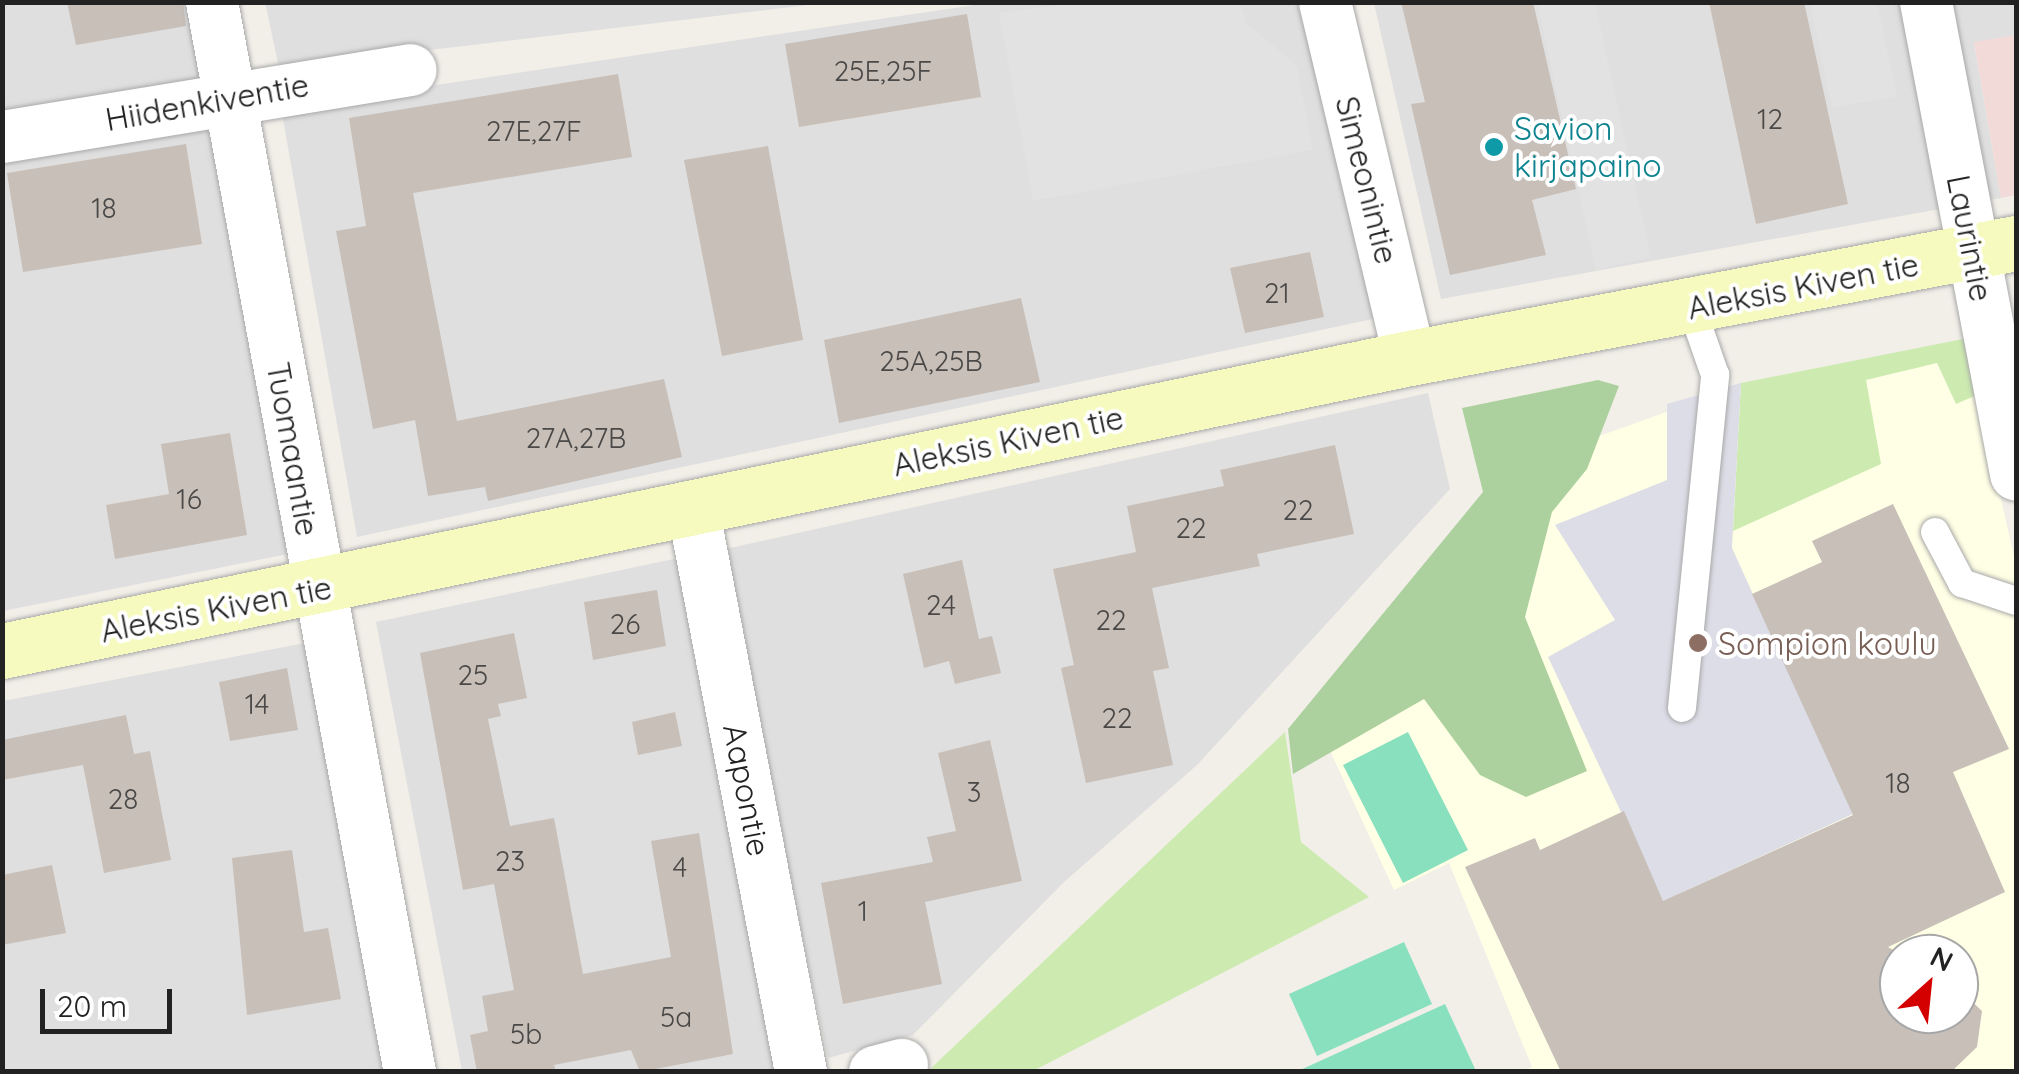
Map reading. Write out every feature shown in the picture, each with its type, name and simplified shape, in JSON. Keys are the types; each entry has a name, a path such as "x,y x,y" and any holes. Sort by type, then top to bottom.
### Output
{"street":[{"name":"Tuomaantie","path":"212,2 317,589 410,1072"},
{"name":"Simeonintie","path":"1325,2 1410,358"},
{"name":"Laurintie","path":"1926,2 1995,248 2016,474"},
{"name":"Hiidenkiventie","path":"2,137 411,70"},
{"name":"Aleksis Kiven tie","path":"2,651 317,589 1410,358 1995,248"},
{"name":"Aapontie","path":"693,508 801,1072"}],"lane":[{"path":"1682,708 1715,376 1692,308"},
{"path":"1934,532 1962,583 2016,601"}],"shaded area":[{"path":"265,2 825,3 279,68"},
{"path":"3,3 192,3 207,80 3,116"},
{"path":"988,3 1300,3 1377,318 357,537 281,108"},
{"path":"1074,3 1239,3 1247,24 1297,66 1313,150 1033,201 999,13"},
{"path":"1374,3 2016,3 2016,35 1974,43 2001,198 1441,299"},
{"path":"1537,3 1595,3 1651,257 1596,270"},
{"path":"1810,3 1877,3 1897,96 1832,108"},
{"path":"2016,35 2016,195 2001,198 1974,42"},
{"path":"212,120 288,554 3,611 3,155"},
{"name":"Sompion koulu","path":"1965,343 2016,565 2016,1071 1523,1071 1532,1067 1449,863 1394,890 1316,720 1527,462 1739,386"},
{"path":"1741,383 1732,548 1853,814 1683,892 1669,914 1548,657 1615,620 1555,525 1667,480 1667,404"},
{"path":"1428,393 1450,489 1197,765 1063,883 913,1035 828,1058 721,550"},
{"path":"683,557 776,1071 462,1071 376,622"},
{"path":"305,643 385,1071 3,1072 3,701"}],"green space":[{"path":"1968,338 1979,394 1956,404 1937,363 1866,380 1881,464 1733,531 1741,383"},
{"path":"1598,380 1619,386 1587,469 1552,512 1525,617 1587,771 1526,797 1480,775 1424,699 1293,774 1288,729 1483,492 1462,408"},
{"path":"1285,732 1301,842 1369,897 1033,1071 927,1072"},
{"path":"1408,732 1468,850 1403,883 1343,765"},
{"path":"1404,942 1432,1004 1317,1056 1289,994"},
{"path":"1445,1004 1476,1071 1298,1071"}],"building":[{"path":"67,2 183,2 186,26 76,45"},
{"name":"Savion kirjapaino","path":"1401,2 1533,2 1576,189 1532,200 1546,255 1450,275 1411,104 1425,102"},
{"path":"1709,2 1804,2 1848,204 1756,224"},
{"path":"967,14 981,97 799,127 785,44"},
{"path":"618,74 632,157 413,193 457,421 664,379 682,457 488,501 485,487 428,496 415,420 373,429 336,231 366,226 349,118"},
{"path":"186,144 202,244 23,272 7,173"},
{"path":"768,146 803,340 722,356 684,160"},
{"path":"1310,252 1324,317 1245,333 1230,268"},
{"path":"1021,298 1040,382 839,423 824,340"},
{"path":"230,433 247,535 115,559 106,505 169,494 161,444"},
{"path":"1335,445 1354,534 1257,554 1260,566 1152,588 1169,668 1153,671 1173,765 1086,783 1061,668 1074,665 1053,569 1136,552 1127,506 1224,486 1220,470"},
{"path":"1893,504 2009,749 1953,772 2005,892 1916,934 1879,934 1879,1034 1979,1034 1977,1047 1951,1072 1561,1072 1465,867 1535,838 1540,850 1624,811 1663,901 1853,815 1752,594 1822,562 1812,541"},
{"path":"962,560 979,639 992,636 1001,673 955,684 949,661 924,668 903,574"},
{"path":"657,590 666,646 593,660 584,602"},
{"path":"514,633 527,698 498,704 501,716 488,719 510,826 554,818 583,974 671,957 651,841 699,833 733,1054 640,1072 631,1050 554,1065 556,1072 477,1072 470,1035 488,1031 482,996 514,990 494,884 463,890 420,653"},
{"path":"287,668 298,730 230,741 219,682"},
{"path":"675,712 682,746 638,755 632,722"},
{"path":"126,715 134,754 150,751 171,860 104,873 83,765 2,780 2,740"},
{"path":"990,740 1022,881 925,902 942,984 843,1004 821,883 933,862 927,837 956,831 938,753"},
{"path":"292,850 304,932 328,928 341,999 247,1015 232,858"},
{"path":"52,865 66,933 2,945 2,875"}],"place":[{"name":"Savion kirjapaino","path":"1494,147"},
{"name":"Sompion koulu","path":"1698,643"}]}
